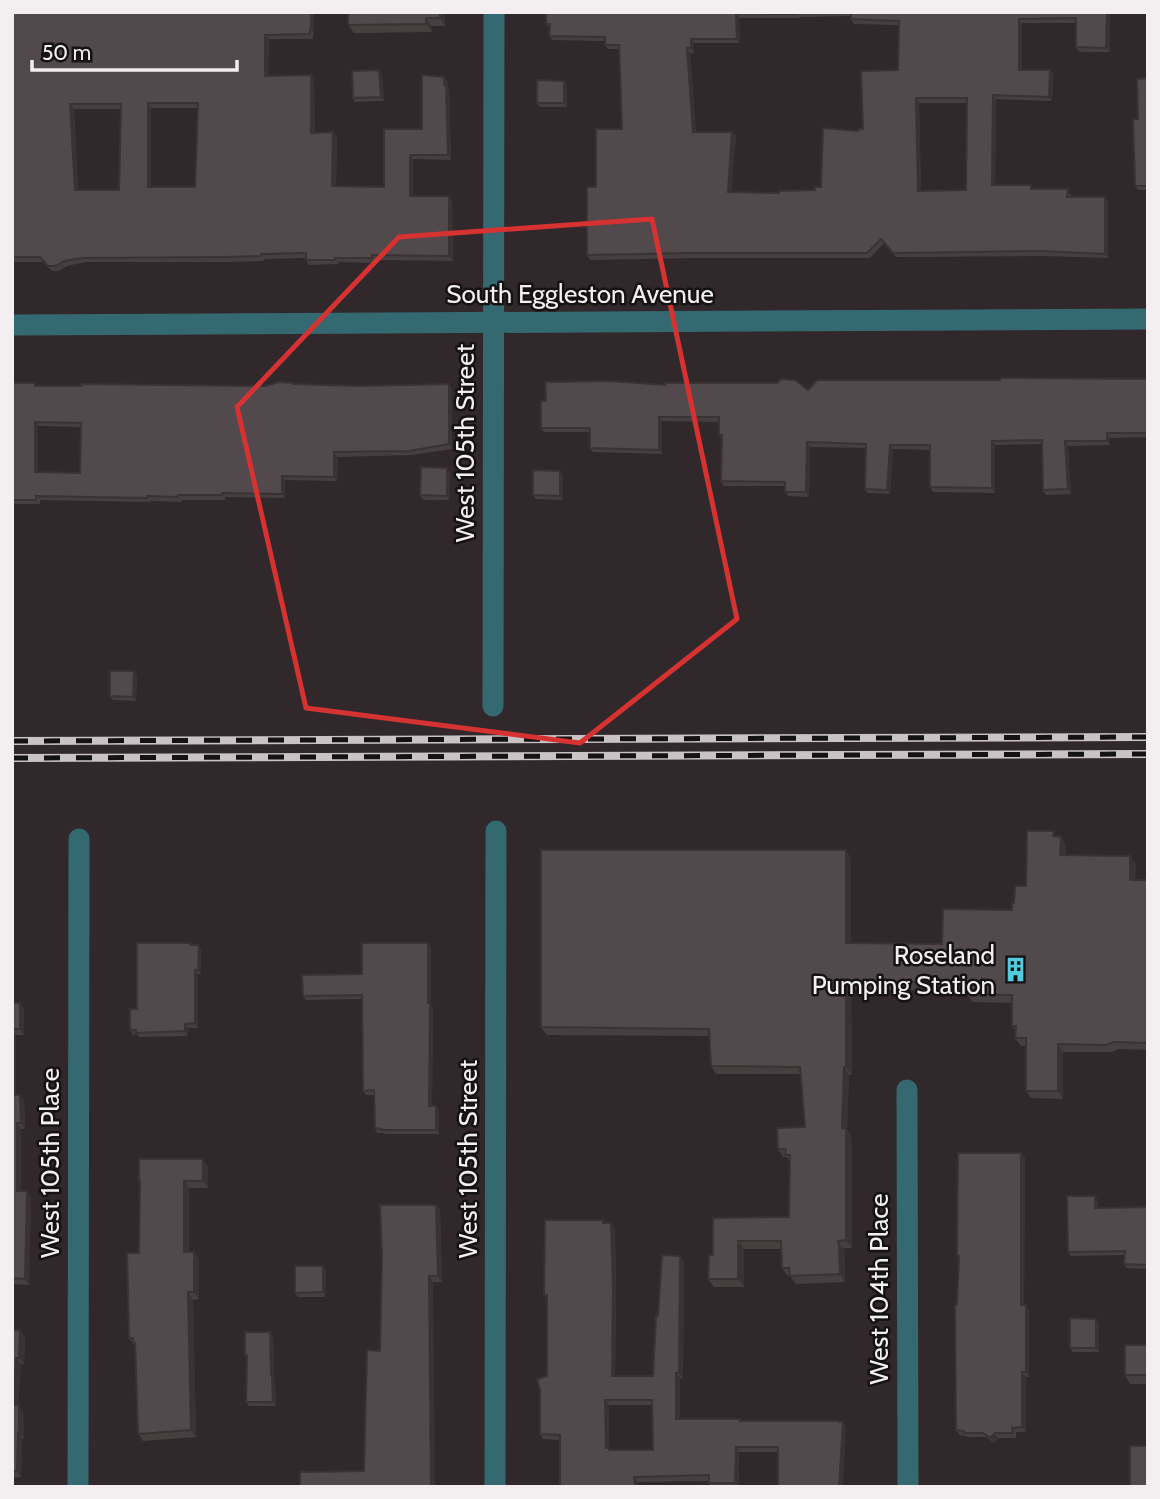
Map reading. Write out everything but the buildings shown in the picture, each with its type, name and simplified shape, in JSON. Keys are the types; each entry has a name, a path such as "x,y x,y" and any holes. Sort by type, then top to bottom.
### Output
{"street":[{"name":"West 105th Street","path":"493,706 494,12"},
{"name":"South Eggleston Avenue","path":"12,325 1148,318"},
{"name":"West 105th Street","path":"495,1487 496,831"},
{"name":"West 105th Place","path":"78,1487 79,839"},
{"name":"West 104th Place","path":"907,1090 908,1487"}],"highlighted area":[{"path":"652,219 737,619 580,743 306,708 237,407 399,237"}],"railway":[{"path":"12,741 1148,737"},
{"path":"12,758 1148,754"}],"place":[{"name":"Roseland Pumping Station","path":"1015,970"}]}
